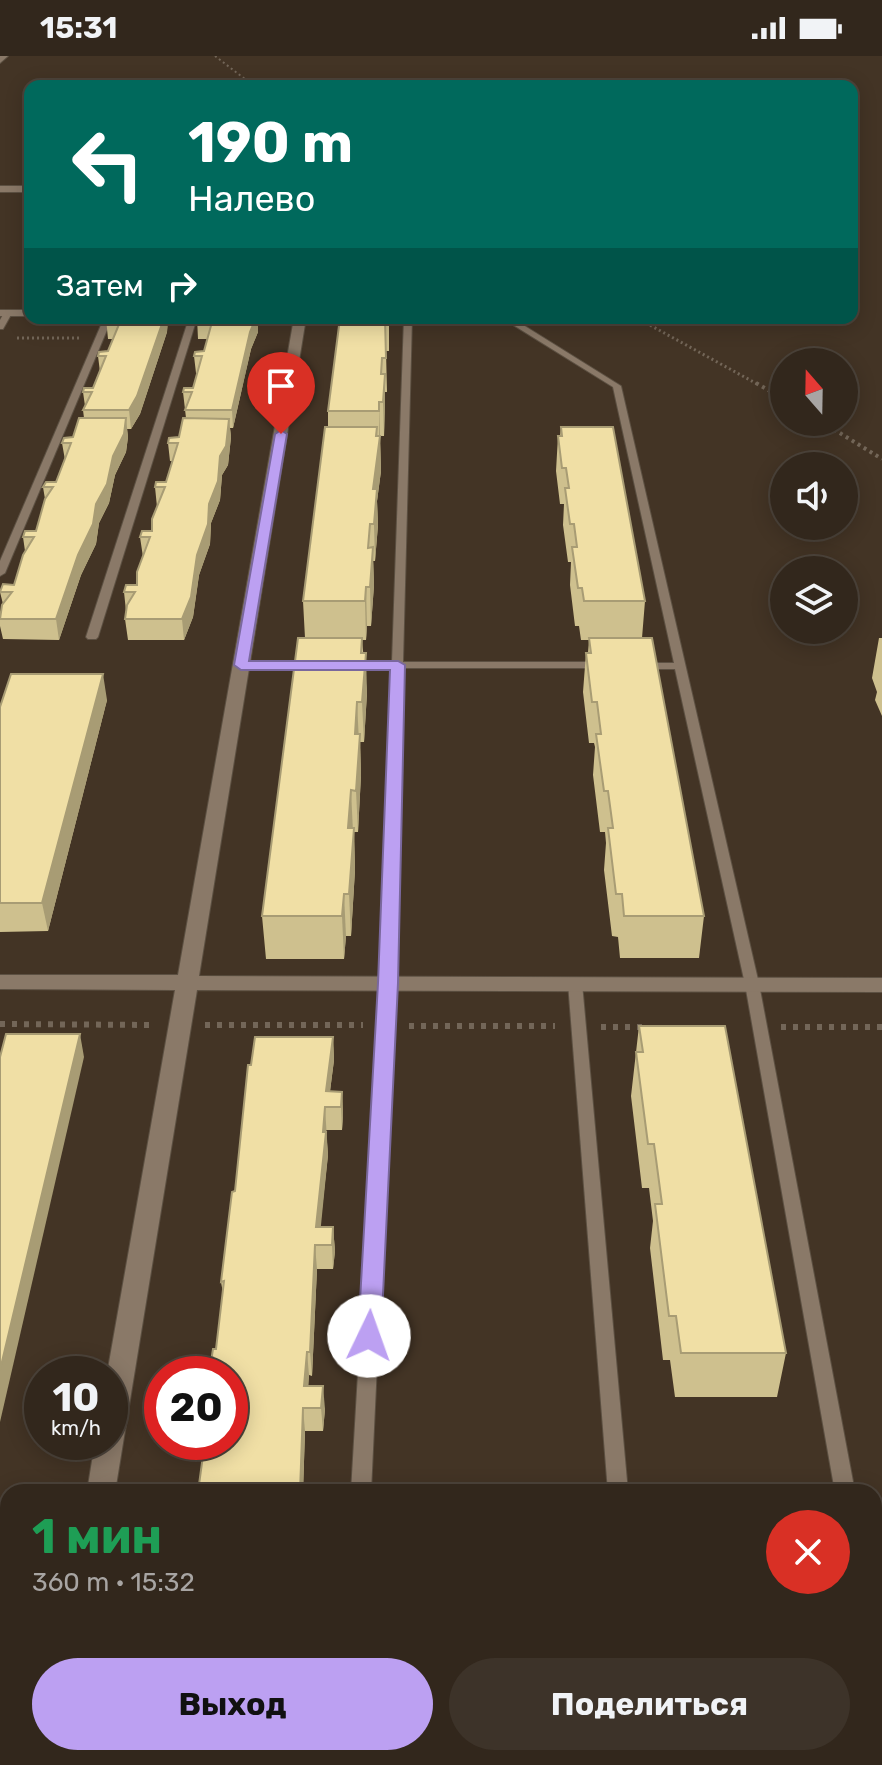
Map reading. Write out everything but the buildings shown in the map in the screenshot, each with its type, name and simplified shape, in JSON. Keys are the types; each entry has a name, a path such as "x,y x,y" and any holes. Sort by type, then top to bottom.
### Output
{"street":[{"path":"0,61 4,56"},
{"path":"0,189 24,189"},
{"path":"124,1356 299,324"},
{"path":"0,982 882,985"},
{"path":"102,1484 107,1460"}],"lane":[{"path":"0,327 4,313"},
{"path":"0,573 105,324"},
{"path":"92,637 191,324"},
{"path":"361,1484 388,983 408,324"},
{"path":"516,324 617,386 752,984 844,1484"},
{"path":"241,665 319,665"},
{"path":"335,665 617,665"},
{"path":"633,666 680,666"},
{"path":"575,983 617,1484"}],"path":[{"path":"215,56 246,80"},
{"path":"648,324 770,391"},
{"path":"14,338 99,338"},
{"path":"845,436 882,459"},
{"path":"0,1024 654,1027"},
{"path":"760,1027 882,1027"}],"route":[{"path":"281,434 241,665 398,665 388,983 369,1336"}]}
